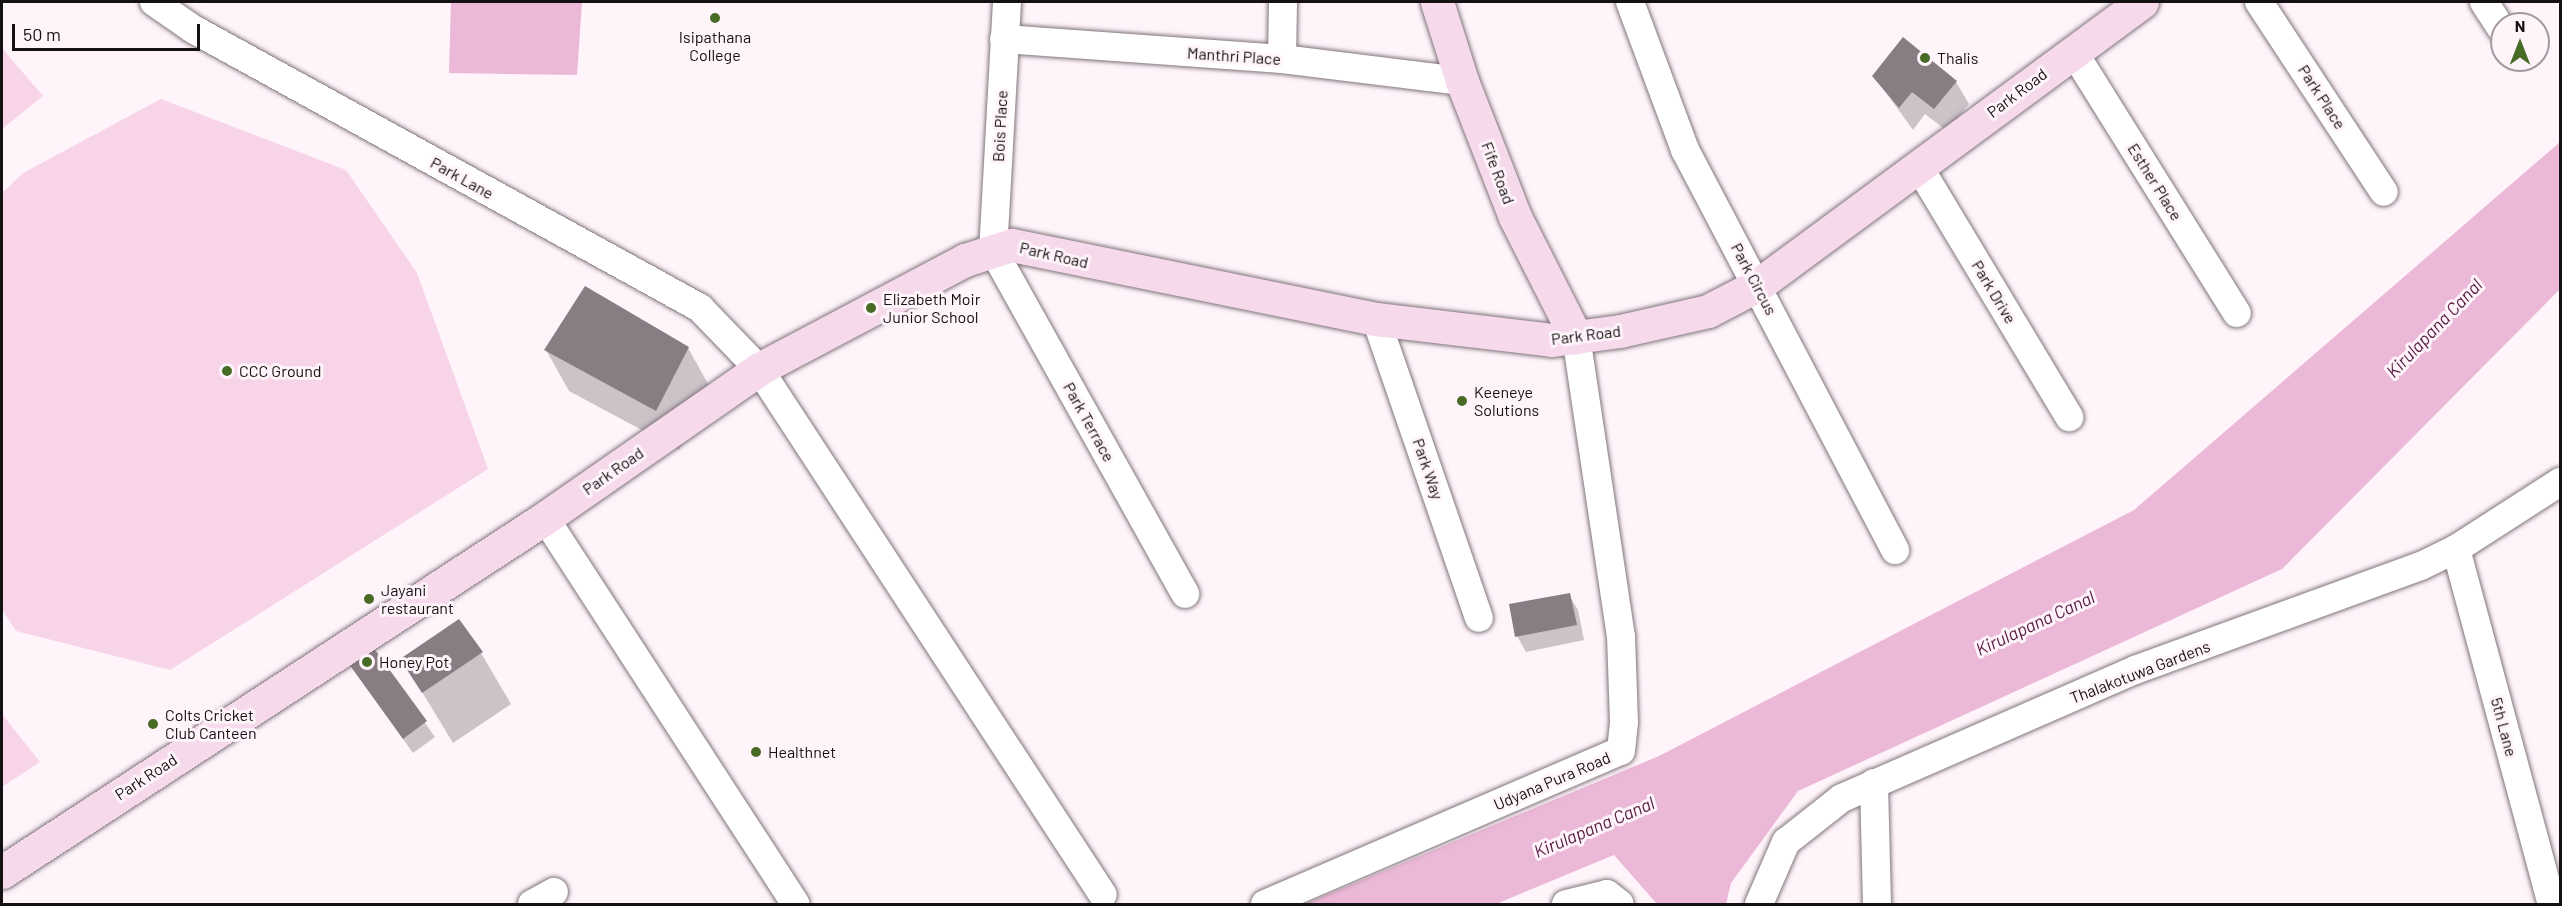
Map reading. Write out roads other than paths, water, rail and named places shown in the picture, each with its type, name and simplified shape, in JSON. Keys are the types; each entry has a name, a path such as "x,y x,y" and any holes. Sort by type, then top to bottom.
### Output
{"main road":[{"name":"Fife Road","path":"1437,2 1462,81 1515,216 1576,337"},
{"name":"Park Road","path":"2,872 545,518 759,369 875,304 965,260 1012,245 1376,319 1530,339 1576,337 1707,311 1758,285 2142,2"}],"street":[{"name":"Park Lane","path":"154,2 213,40 700,308 759,369 1103,895"},
{"name":"Bois Place","path":"993,250 1007,2"},
{"path":"1282,59 1283,2"},
{"name":"Park Circus","path":"1630,2 1686,150 1894,550"},
{"name":"Park Place","path":"2259,2 2384,192"},
{"name":"Manthri Place","path":"1004,39 1282,59 1462,81"},
{"name":"Esther Place","path":"2073,51 2237,313"},
{"name":"Park Drive","path":"1919,167 2069,417"},
{"name":"Park Terrace","path":"993,250 1185,594"},
{"name":"Park Way","path":"1376,319 1479,618"},
{"name":"Udyana Pura Road","path":"1265,904 1621,751 1624,722 1621,637 1576,337"},
{"name":"Thalakotuwa Gardens","path":"1759,904 1786,842 1842,798 2135,670 2301,613 2456,549 2560,482"},
{"path":"545,518 796,904"},
{"name":"5th Lane","path":"2456,549 2552,904"},
{"path":"1874,783 1877,904"},
{"path":"1566,904 1607,894 1620,904"}],"water":[{"path":"451,2 582,2 577,75 449,73"},
{"name":"Kirulapana Canal","path":"2560,142 2560,289 2282,569 1798,791 1731,883 1726,904 1657,904 1614,855 1496,904 1305,904 1659,756 2134,510"}],"place":[{"name":"Isipathana College","path":"715,18"},
{"name":"Thalis","path":"1925,58"},
{"name":"Elizabeth Moir Junior School","path":"871,308"},
{"name":"CCC Ground","path":"227,371"},
{"name":"Keeneye Solutions","path":"1462,401"},
{"name":"Jayani restaurant","path":"369,599"},
{"name":"Honey Pot","path":"367,662"},
{"name":"Colts Cricket Club Canteen","path":"153,724"},
{"name":"Healthnet","path":"756,752"}]}
